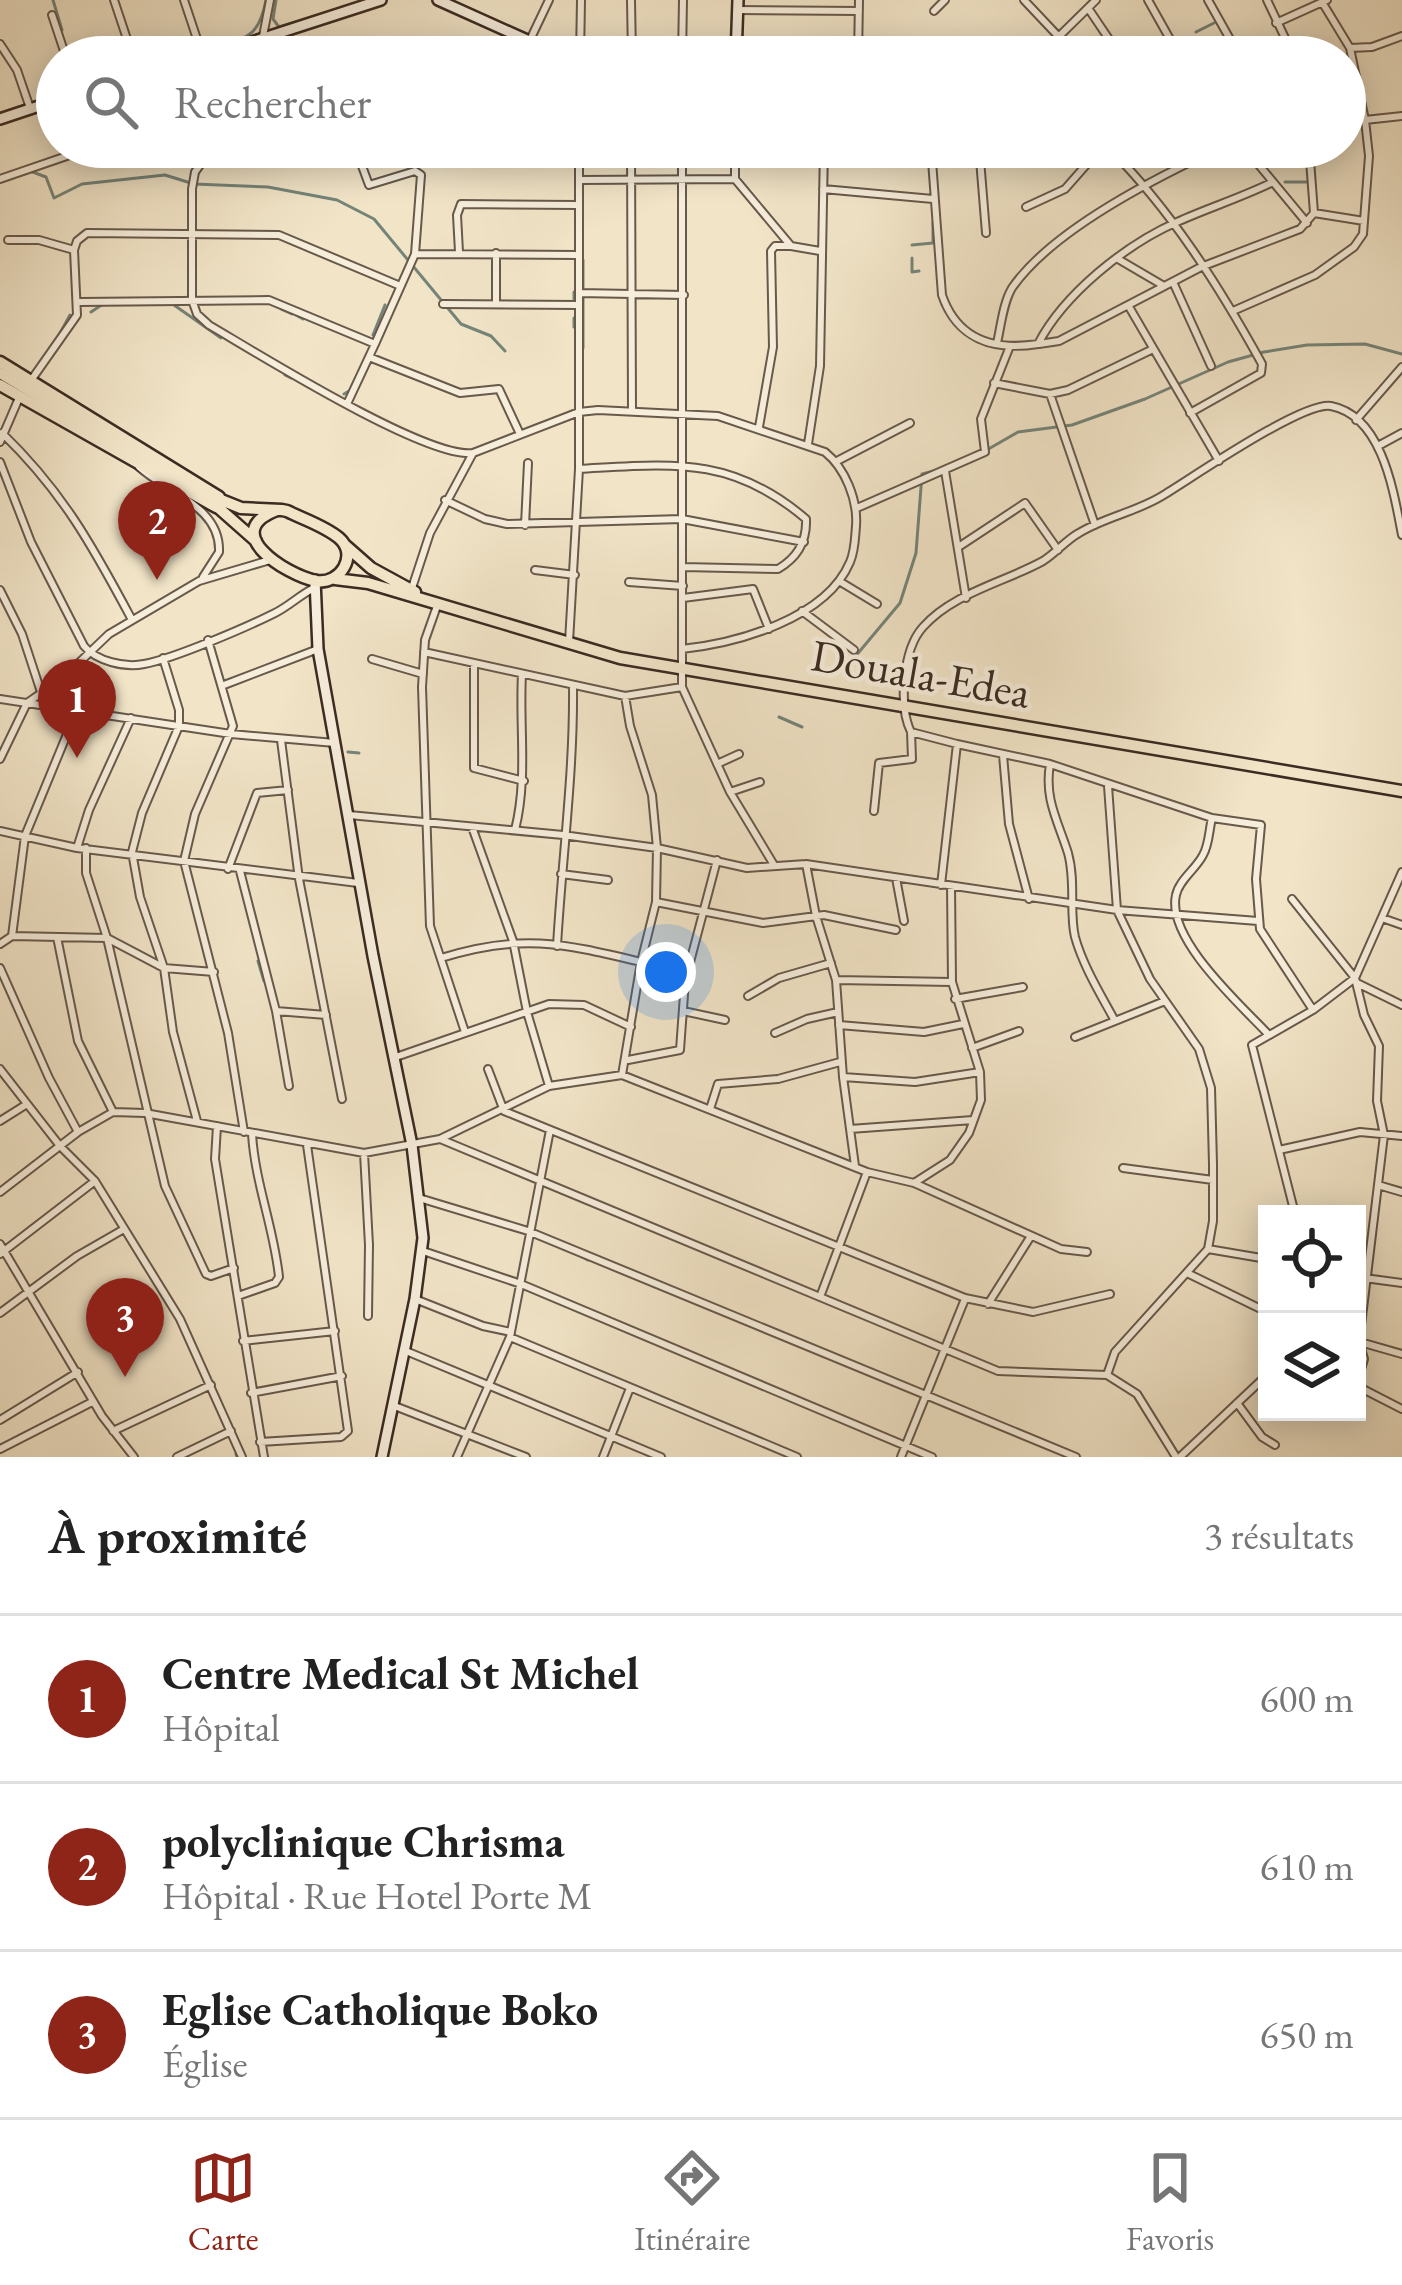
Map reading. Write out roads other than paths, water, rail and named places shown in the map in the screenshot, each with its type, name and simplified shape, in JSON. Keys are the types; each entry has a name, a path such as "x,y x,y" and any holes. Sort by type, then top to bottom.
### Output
{"main road":[{"path":"265,36 381,0"},
{"path":"438,0 519,36"},
{"path":"737,36 738,5"},
{"path":"0,119 36,106"},
{"path":"0,362 227,508 270,560 314,584 335,579 368,583 436,603"},
{"path":"0,373 227,508"},
{"path":"0,385 136,465 227,508 277,510 335,535 371,568 436,603"},
{"path":"256,542 255,531 262,518 277,510"},
{"path":"335,579 345,567 346,545"},
{"path":"314,584 318,649 419,1198 423,1251 382,1457"},
{"name":"Douala-Edea","path":"436,603 569,646 682,670 1402,791"}],"street":[{"path":"114,0 126,36"},
{"path":"184,0 197,36"},
{"path":"262,36 270,0"},
{"path":"532,36 548,0"},
{"path":"580,0 580,36"},
{"path":"631,0 632,36"},
{"path":"682,0 682,36"},
{"path":"858,36 859,0"},
{"path":"934,10 945,0"},
{"path":"1024,0 1058,36 1093,2 1110,36"},
{"path":"1148,0 1168,36"},
{"path":"1208,0 1228,36"},
{"path":"1267,0 1283,36"},
{"path":"1276,23 1325,1 1344,36"},
{"path":"738,5 859,11"},
{"path":"52,15 59,36"},
{"path":"1366,47 1402,36"},
{"path":"0,44 17,70 30,108"},
{"path":"1366,120 1402,116"},
{"path":"1233,311 1315,275 1354,247 1365,221 1366,129"},
{"path":"0,179 36,167"},
{"path":"198,168 192,301 197,314 208,325 347,404 449,452 473,453 579,412 632,410 718,416 808,444 837,461 857,508 850,562 838,580 802,611 769,629 726,643 682,649"},
{"path":"347,404 415,254 421,175 415,171 369,184 363,168"},
{"path":"569,646 578,522 580,168"},
{"path":"632,168 632,410"},
{"path":"683,168 682,687 730,792 774,865"},
{"path":"735,168 735,179 790,246"},
{"path":"808,444 820,366 824,168"},
{"path":"932,168 942,296 950,317 968,334 1010,346 1059,341 1202,267 1271,242 1307,223 1314,213 1311,168"},
{"path":"981,168 986,233"},
{"path":"1026,207 1069,186 1088,168"},
{"path":"1128,168 1174,223 1233,311 1263,371 1190,413"},
{"path":"997,343 1011,289 1066,238 1144,185 1181,168"},
{"path":"1260,168 1307,223"},
{"path":"580,180 735,179"},
{"path":"1038,344 1056,316 1118,259 1174,223 1271,183"},
{"path":"823,190 933,199"},
{"path":"459,252 461,204 578,205"},
{"path":"1314,213 1365,221"},
{"path":"32,380 73,324 79,302 74,250 87,233 260,233 292,238 398,285"},
{"path":"8,240 39,240 74,250"},
{"path":"759,428 773,346 771,251 775,246 790,246 820,251"},
{"path":"496,253 496,304"},
{"path":"415,254 578,255"},
{"path":"1118,259 1168,284 1211,366"},
{"path":"579,293 684,295"},
{"path":"79,302 269,299 375,344"},
{"path":"442,304 579,305"},
{"path":"1128,305 1219,461"},
{"path":"857,508 985,452 980,428 1010,346"},
{"path":"994,383 1050,394 1101,376 1151,350"},
{"path":"369,357 460,393 502,391 520,434"},
{"path":"1356,420 1402,367"},
{"path":"1050,394 1096,525"},
{"path":"21,395 1,438 52,483 131,618"},
{"path":"874,811 879,763 912,759 905,707 908,666 917,635 936,615 1058,550 1074,535 1139,509 1318,406 1337,408 1356,420 1378,446 1402,535"},
{"path":"837,461 910,423"},
{"path":"1378,446 1402,433"},
{"path":"411,591 430,533 473,453"},
{"path":"0,462 31,542 90,653 137,665 163,658 275,613 314,584"},
{"path":"525,525 528,463"},
{"path":"579,469 683,463 742,479 803,516 807,526 797,554 778,569 683,567"},
{"path":"136,465 216,526 220,552 200,581"},
{"path":"945,470 966,598"},
{"path":"445,500 485,520 525,525 682,519 804,542"},
{"path":"960,546 1027,503 1058,550"},
{"path":"0,759 27,704 131,618 200,581 270,560"},
{"path":"535,570 575,575"},
{"path":"838,580 877,604"},
{"path":"629,582 683,586"},
{"path":"0,590 22,634 41,692"},
{"path":"683,598 753,590 769,629"},
{"path":"436,603 427,630 423,674 430,926 465,1032"},
{"path":"802,611 854,650"},
{"path":"208,640 224,685 231,734 195,814 184,861 190,898 214,972 254,1171 263,1186 278,1277 275,1283 238,1296"},
{"path":"224,685 318,649"},
{"path":"424,652 625,696 682,687"},
{"path":"163,658 179,710 179,726 142,813 132,853 140,897 164,968 173,1032 197,1121"},
{"path":"373,659 423,674"},
{"path":"474,663 474,768 524,781"},
{"path":"515,830 524,781 519,724 522,674"},
{"path":"557,946 563,835 573,766 573,685"},
{"path":"622,1075 640,962 656,902 653,800 625,696"},
{"path":"0,699 231,734 335,743"},
{"path":"12,936 25,836 77,710"},
{"path":"131,718 89,810 82,848 86,873 107,938 165,1186 200,1267 211,1276 234,1268"},
{"path":"911,732 1050,764 1212,818 1261,825 1258,921 1313,1010"},
{"path":"281,740 299,879 342,1099"},
{"path":"940,885 957,743"},
{"path":"717,764 740,754"},
{"path":"1003,754 1009,824 1029,898"},
{"path":"1050,764 1046,787 1067,851 1076,938 1115,1021"},
{"path":"730,792 760,782"},
{"path":"1107,1375 1115,1352 1208,1249 1213,1180 1211,1088 1199,1049 1128,940 1117,910 1108,786"},
{"path":"228,869 257,794 288,790"},
{"path":"349,815 563,835 656,848 746,868 806,864 1117,910 1258,921"},
{"path":"1212,818 1204,854 1177,890 1176,915 1183,935 1215,978 1269,1035"},
{"path":"472,827 514,941 527,1012 549,1086"},
{"path":"0,832 240,871 360,884"},
{"path":"626,1061 680,1050 687,972 716,860"},
{"path":"806,864 836,980 855,1166"},
{"path":"240,871 276,1011 289,1086"},
{"path":"1293,1205 1252,1049 1255,1042 1356,981 1402,872"},
{"path":"561,874 608,880"},
{"path":"896,878 904,921"},
{"path":"914,1184 950,1160 981,1100 980,1072 952,982 950,886"},
{"path":"1292,899 1356,981 1402,1005"},
{"path":"656,902 764,923 817,916 896,930"},
{"path":"1382,918 1402,925"},
{"path":"0,944 12,936 107,938 164,968 214,972"},
{"path":"57,938 78,1041 113,1112"},
{"path":"441,958 514,941 640,962"},
{"path":"748,995 779,978 831,964"},
{"path":"0,968 78,1132"},
{"path":"836,980 952,982"},
{"path":"1356,981 1364,1016 1379,1046 1377,1101 1384,1135 1366,1251"},
{"path":"955,999 1023,987"},
{"path":"1075,1037 1165,1000"},
{"path":"393,1058 549,1004 579,1004 607,1012 631,1027"},
{"path":"276,1011 327,1015"},
{"path":"682,1011 725,1020"},
{"path":"776,1033 838,1012"},
{"path":"839,1025 925,1032 963,1024"},
{"path":"972,1048 1019,1031"},
{"path":"710,1109 718,1084 778,1079 842,1062"},
{"path":"0,1069 60,1147 95,1181 180,1319 242,1457"},
{"path":"488,1069 504,1111 965,1298 1033,1312 1110,1294"},
{"path":"843,1077 915,1082 980,1072"},
{"path":"0,1192 78,1132 113,1112 197,1121 364,1153 440,1139 549,1086 622,1075 867,1172 914,1184 1060,1249 1087,1252"},
{"path":"0,1121 27,1104"},
{"path":"850,1129 974,1120"},
{"path":"217,1126 215,1160 264,1457"},
{"path":"457,1457 511,1334 550,1130"},
{"path":"1279,1150 1360,1132 1402,1136"},
{"path":"440,1139 1004,1372 1107,1375 1137,1394 1178,1457 1258,1383"},
{"path":"260,1442 346,1434 342,1376 307,1145"},
{"path":"364,1153 368,1316"},
{"path":"1123,1168 1213,1180"},
{"path":"820,1298 867,1172"},
{"path":"95,1181 1,1249 113,1431 134,1457"},
{"path":"1378,1185 1402,1192"},
{"path":"419,1198 528,1231 1076,1457"},
{"path":"0,1313 77,1256 124,1229"},
{"path":"988,1304 1031,1236"},
{"path":"1208,1249 1258,1257"},
{"path":"423,1251 521,1284 932,1457"},
{"path":"1189,1274 1258,1308"},
{"path":"1366,1279 1402,1283"},
{"path":"902,1457 965,1298"},
{"path":"415,1299 511,1334 797,1457"},
{"path":"243,1341 335,1330"},
{"path":"1366,1344 1402,1354"},
{"path":"403,1349 661,1457"},
{"path":"0,1420 79,1372"},
{"path":"251,1393 342,1376"},
{"path":"113,1431 211,1385"},
{"path":"603,1457 630,1388"},
{"path":"1366,1389 1402,1409"},
{"path":"0,1449 94,1401"},
{"path":"1237,1403 1262,1437 1275,1445"},
{"path":"392,1406 526,1457"},
{"path":"176,1457 231,1431"}],"waterway":[{"path":"53,0 62,30"},
{"path":"247,36 258,24 266,0"},
{"path":"276,0 273,19 279,27 325,13"},
{"path":"297,32 342,18"},
{"path":"1196,32 1214,23"},
{"path":"30,104 36,102"},
{"path":"0,113 19,107"},
{"path":"30,171 46,177 54,198 82,184 165,175 194,184 268,187 337,200 374,219 461,324 491,336 505,351"},
{"path":"1285,182 1307,182"},
{"path":"912,245 933,243 933,222"},
{"path":"912,258 912,272 919,271"},
{"path":"583,260 583,348"},
{"path":"574,292 574,299"},
{"path":"91,312 103,304"},
{"path":"174,305 221,338"},
{"path":"373,335 385,305"},
{"path":"281,309 292,314"},
{"path":"59,335 70,315"},
{"path":"296,315 303,319"},
{"path":"574,318 574,327"},
{"path":"985,451 1018,432 1072,425 1264,352 1365,344 1402,354"},
{"path":"285,375 291,378"},
{"path":"344,394 349,391"},
{"path":"854,658 900,603 916,553 922,474 938,470"},
{"path":"779,717 802,727"},
{"path":"348,752 359,753"},
{"path":"258,961 264,981"},
{"path":"577,1254 588,1260"}],"place":[{"name":"polyclinique Chrisma","path":"157,580"},
{"name":"Centre Medical St Michel","path":"77,758"},
{"name":"Eglise Catholique Boko","path":"125,1377"}]}
